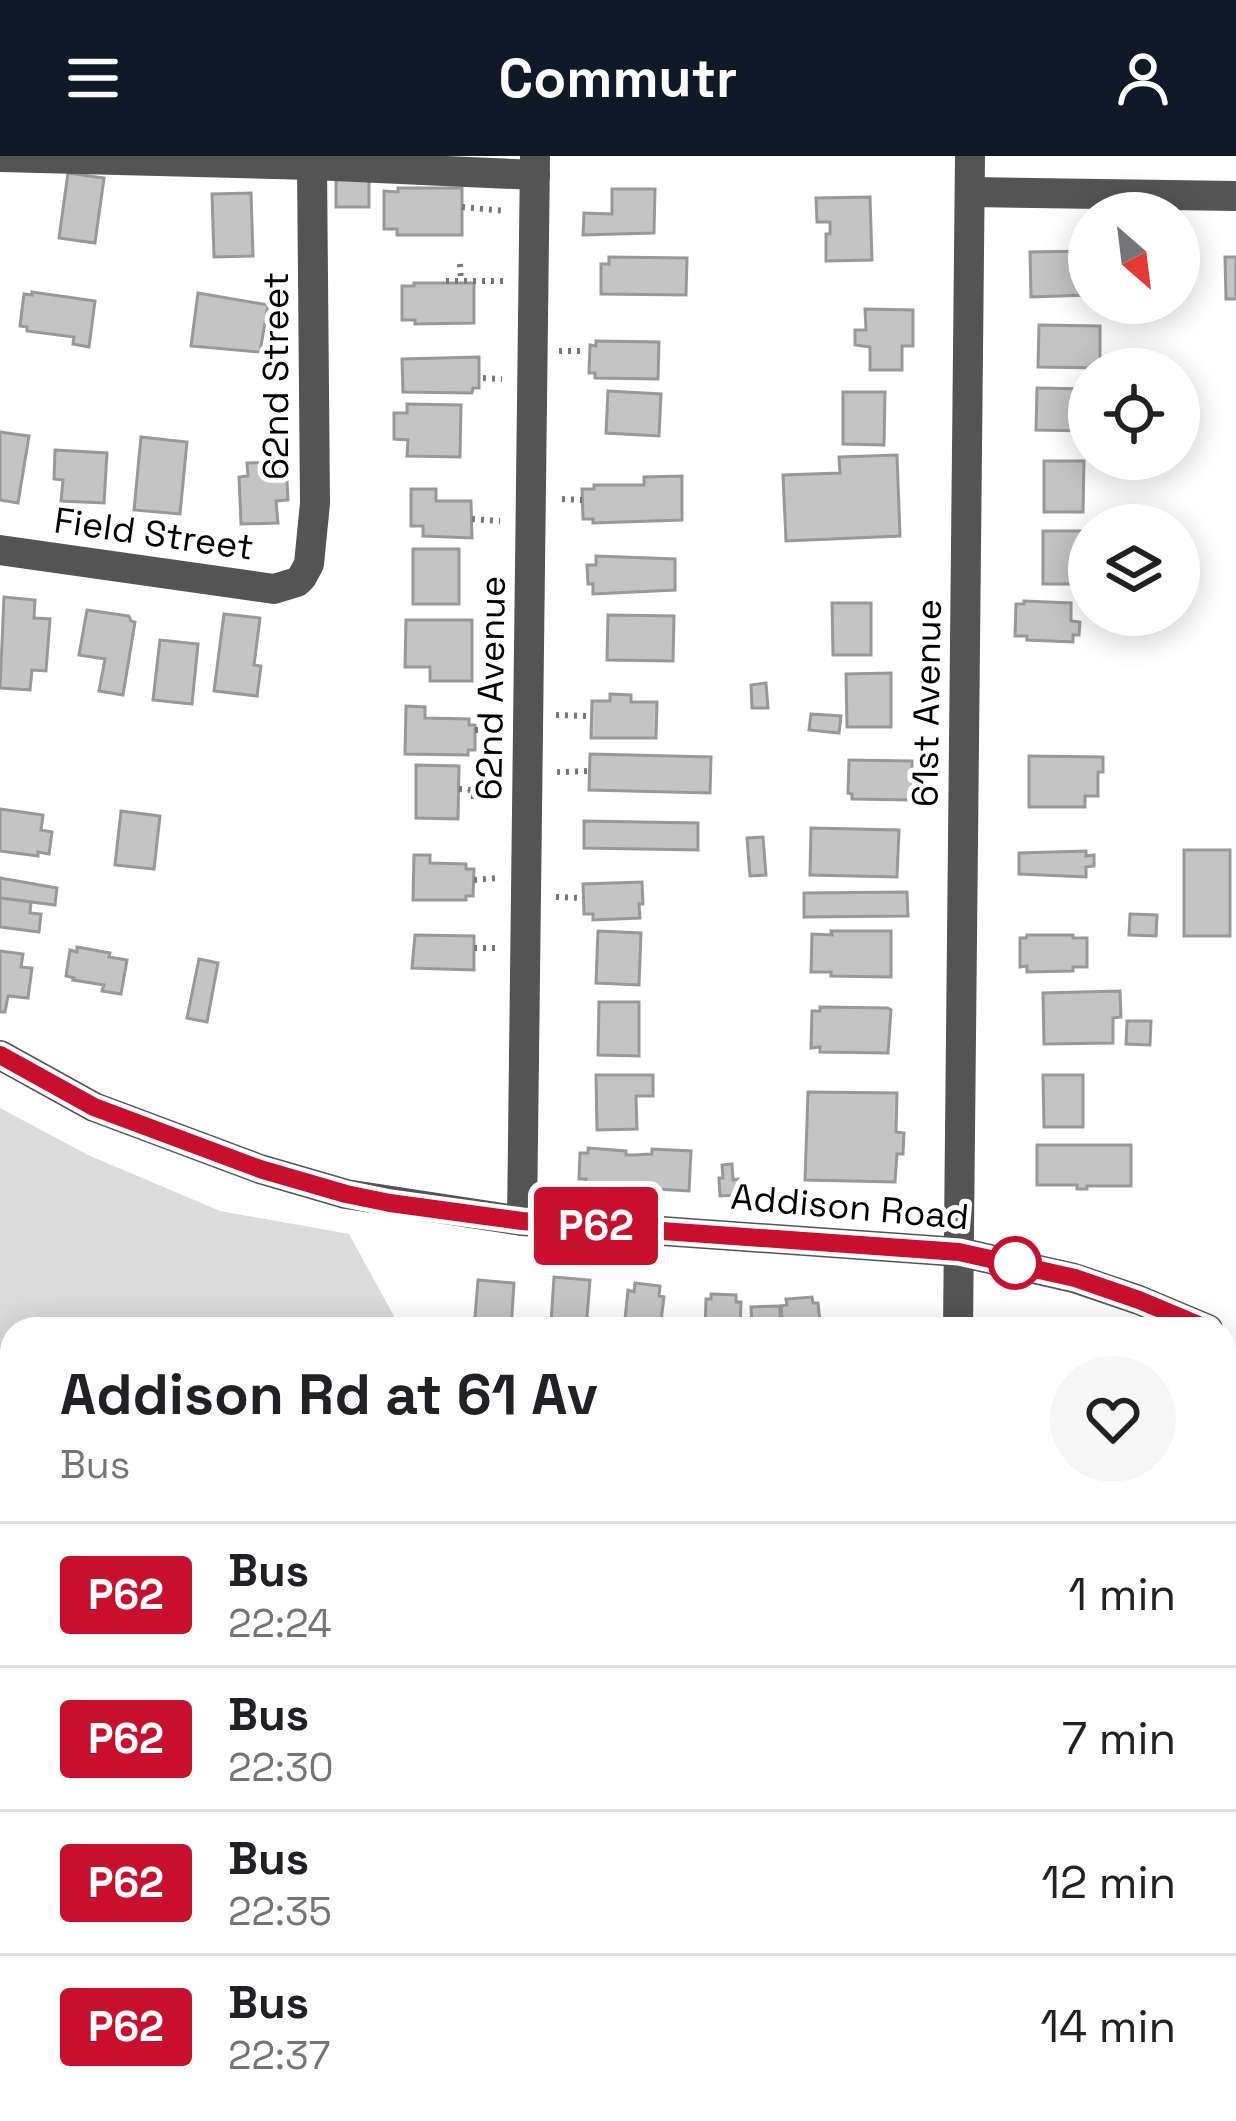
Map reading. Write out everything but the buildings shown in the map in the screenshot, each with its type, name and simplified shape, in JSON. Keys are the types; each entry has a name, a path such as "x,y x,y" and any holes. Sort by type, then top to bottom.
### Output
{"street":[{"name":"61st Avenue","path":"958,1317 970,156"},
{"path":"0,158 535,165"},
{"name":"62nd Street","path":"297,582 309,564 314,503 312,165"},
{"name":"62nd Avenue","path":"522,1221 535,165"},
{"path":"970,192 1236,196"},
{"name":"Field Street","path":"0,550 260,587 297,582"},
{"name":"Addison Road","path":"0,1055 94,1107 260,1169 346,1194 522,1221 959,1252 1075,1278 1179,1317"}],"path":[{"path":"462,207 511,211"},
{"path":"460,263 460,281"},
{"path":"446,281 510,281"},
{"path":"554,351 586,351"},
{"path":"483,378 512,379"},
{"path":"552,500 582,500"},
{"path":"472,519 509,521"},
{"path":"550,715 588,716"},
{"path":"476,730 508,730"},
{"path":"550,772 590,771"},
{"path":"459,789 470,790 470,796 508,797"},
{"path":"474,880 508,878"},
{"path":"548,897 582,898"},
{"path":"474,948 506,947"}],"shaded area":[{"path":"0,1108 88,1155 220,1211 349,1234 394,1317 0,1317"}],"bus line":[{"name":"P62","path":"0,1055 94,1107 260,1169 346,1194 522,1221 959,1252 1075,1278 1179,1317"}]}
